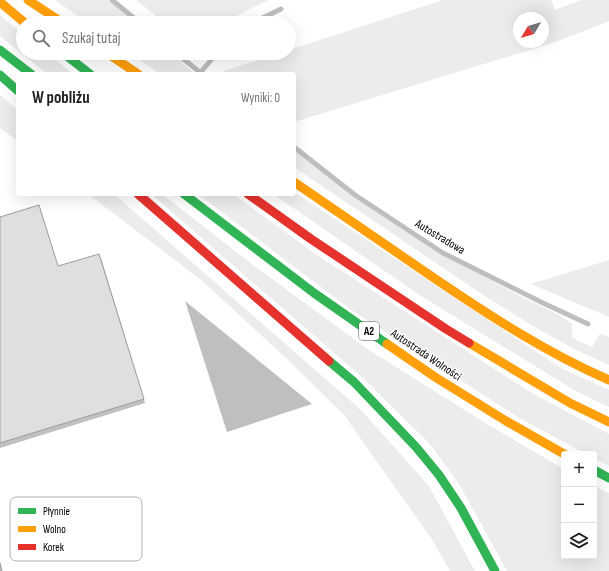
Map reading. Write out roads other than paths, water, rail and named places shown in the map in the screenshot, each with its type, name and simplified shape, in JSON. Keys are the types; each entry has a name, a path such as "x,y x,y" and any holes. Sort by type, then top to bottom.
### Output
{"highway":[{"path":"28,0 52,16"},
{"path":"0,2 17,16"},
{"path":"0,50 28,72"},
{"path":"72,60 87,72"},
{"path":"117,60 135,72"},
{"path":"0,75 16,89"},
{"path":"296,183 346,219 488,314 550,352 609,380"},
{"path":"140,196 354,382 416,447 439,475 460,508 495,571"},
{"name":"Autostrada Wolności","path":"187,196 314,293 435,377 506,421 561,452"},
{"path":"251,196 311,239 446,329 570,403 609,422"},
{"path":"597,472 609,478"}],"lane":[{"path":"112,0 131,16"},
{"path":"266,16 281,9"},
{"path":"185,60 200,72"},
{"path":"202,72 211,60"},
{"name":"Autostradowa","path":"296,148 355,195 443,253 542,303 588,324"}]}
